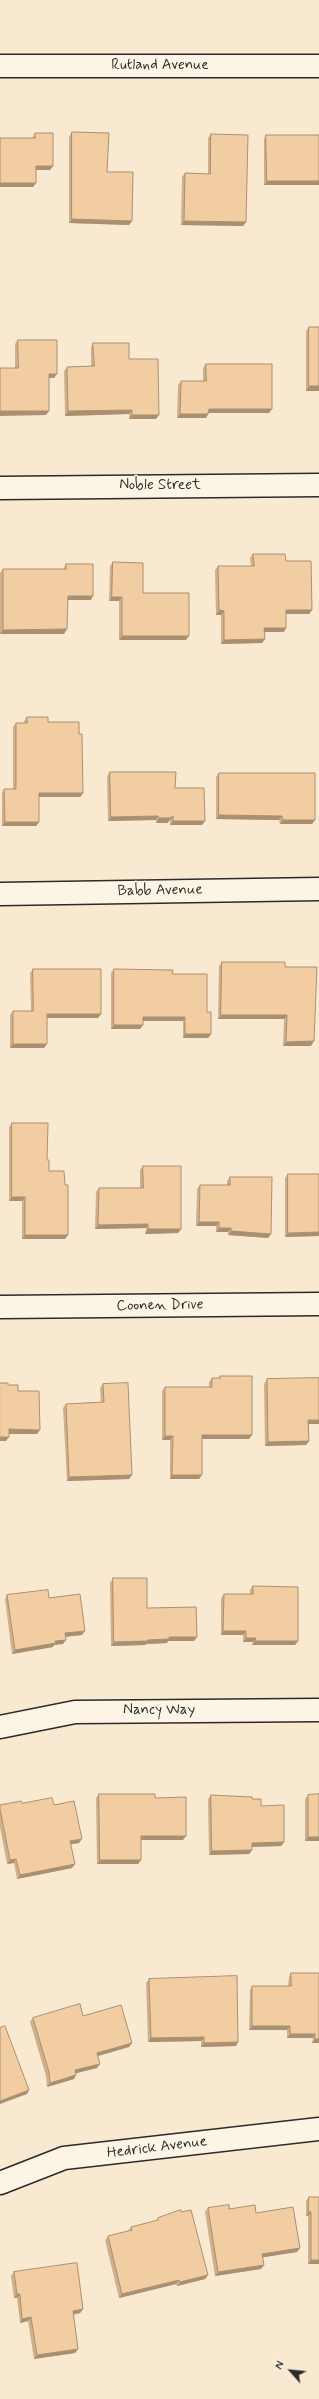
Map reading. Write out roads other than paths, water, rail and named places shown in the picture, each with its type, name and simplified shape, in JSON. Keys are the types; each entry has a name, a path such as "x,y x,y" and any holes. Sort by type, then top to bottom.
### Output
{"street":[{"name":"Rutland Avenue","path":"0,66 319,66"},
{"name":"Noble Street","path":"0,488 319,485"},
{"name":"Babb Avenue","path":"0,894 319,889"},
{"name":"Coonen Drive","path":"0,1307 319,1304"},
{"name":"Nancy Way","path":"0,1727 74,1712 319,1710"},
{"name":"Hedrick Avenue","path":"0,2183 64,2158 319,2129"}]}
